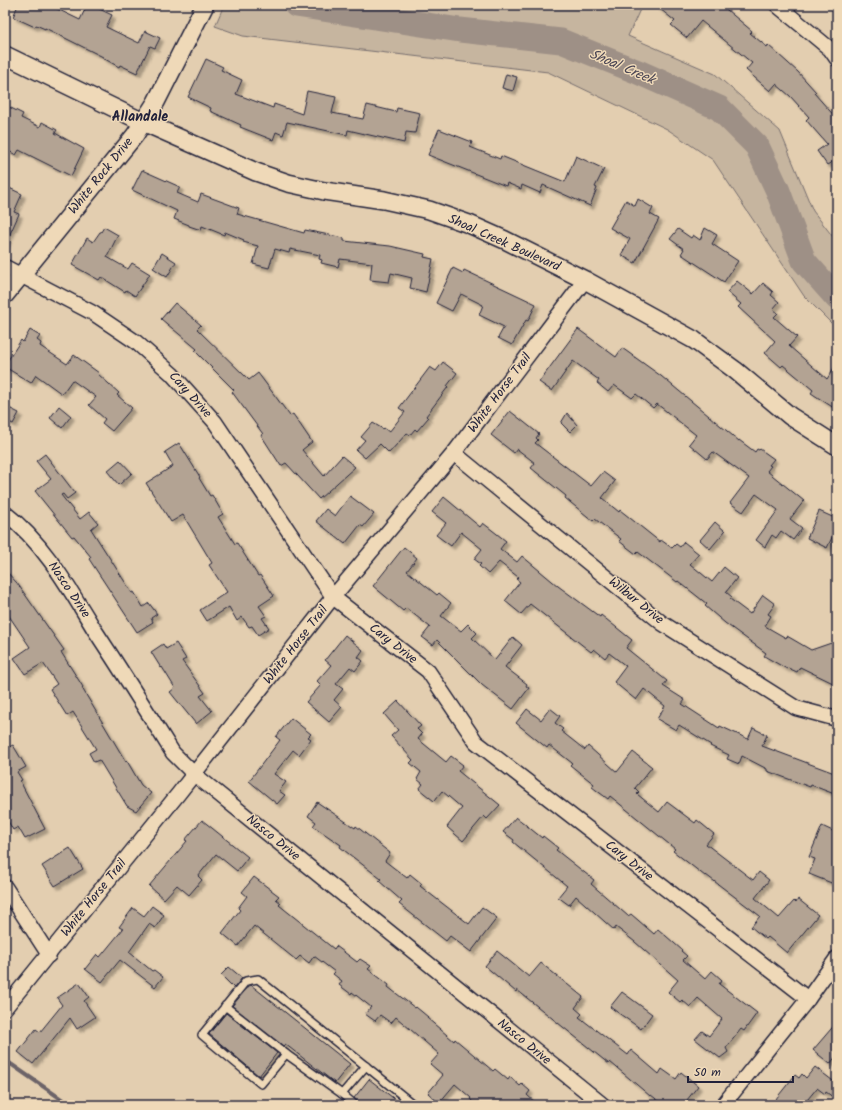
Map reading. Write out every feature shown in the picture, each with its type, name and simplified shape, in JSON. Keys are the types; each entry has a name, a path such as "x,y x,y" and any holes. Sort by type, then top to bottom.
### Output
{"street":[{"path":"777,5 830,49 837,59"},
{"name":"White Rock Drive","path":"5,295 134,135 156,102 203,10"},
{"name":"Shoal Creek Boulevard","path":"5,55 143,122 227,160 288,183 324,191 384,200 429,210 469,224 505,240 585,280 694,340 735,370 790,416 837,446"},
{"name":"Cary Drive","path":"5,268 93,313 136,342 172,374 215,422 333,597 428,671 476,742 808,999"},
{"name":"White Horse Trail","path":"5,1008 194,774 333,597 454,453 585,280"},
{"name":"Wilbur Drive","path":"454,453 662,623 796,708 837,719"},
{"name":"Nasco Drive","path":"5,513 16,521 61,576 173,753 194,774 603,1105"},
{"path":"5,887 49,955"},
{"path":"723,1105 808,999 837,958"}],"lane":[{"path":"286,1054 261,1084 202,1035 246,981 258,979 414,1105"},
{"path":"225,1006 286,1054 355,1105"},
{"path":"342,1094 366,1066"}],"shaded area":[{"path":"224,5 642,5 628,36 715,74 780,131 813,211 837,242 837,329 804,296 713,160 667,129 548,72 243,36 215,26"}],"building":[{"path":"18,5 49,5 80,20 87,5 91,5 112,15 106,27 139,43 145,31 160,38 155,48 150,46 137,73 120,65 119,67 103,57 45,28 36,25 35,27 13,17"},
{"path":"655,5 721,5 752,31 750,33 767,47 768,45 798,72 837,119 837,159 827,165 817,151 827,144 806,120 809,117 790,96 776,84 770,91 746,70 752,63 701,21 687,38 671,25 675,21"},
{"path":"206,59 223,67 221,70 242,80 236,94 273,108 274,104 302,114 307,91 336,97 332,113 363,119 367,105 396,112 397,108 420,113 415,133 406,132 404,143 348,130 347,135 287,122 283,135 276,132 273,140 240,127 241,125 210,111 211,108 188,97"},
{"path":"506,74 517,77 513,91 502,88"},
{"path":"5,105 23,114 21,118 40,127 42,122 57,130 55,133 84,149 71,176 19,150 16,155 5,149"},
{"path":"439,129 472,142 470,147 500,159 501,156 565,182 576,156 604,169 595,187 597,188 590,206 543,185 540,193 522,185 521,189 507,183 506,186 428,155"},
{"path":"142,170 180,187 177,193 198,202 201,194 239,208 237,214 304,233 305,230 344,238 344,241 390,246 425,254 424,257 433,259 426,292 410,288 412,278 391,273 389,282 370,280 372,263 340,259 338,267 321,263 322,260 319,259 320,255 290,249 289,253 275,249 269,268 253,264 258,246 243,242 244,240 225,232 224,235 202,226 201,230 189,226 174,219 177,211 132,190"},
{"path":"5,186 22,194 14,212 19,214 5,245"},
{"path":"638,199 653,208 650,214 659,219 635,263 621,255 630,239 610,228 626,200 635,206"},
{"path":"104,227 118,235 107,257 128,269 132,263 150,274 135,296 126,290 125,292 101,277 99,280 72,265 87,238 93,242"},
{"path":"705,228 717,235 712,244 738,261 724,282 681,254 684,249 670,239 678,229 691,238 693,235 700,240"},
{"path":"162,253 176,262 167,277 153,268"},
{"path":"453,268 463,273 464,270 536,304 528,321 526,320 512,345 498,338 504,327 479,315 483,305 461,294 452,311 436,303"},
{"path":"737,281 753,294 763,283 773,292 771,295 779,302 773,309 778,313 774,317 797,337 789,346 827,379 837,363 837,410 811,393 813,390 783,365 781,367 765,353 775,341 738,307 741,304 727,292"},
{"path":"175,303 201,325 197,329 249,380 258,373 290,416 293,414 312,442 302,450 324,476 342,456 355,467 319,499 286,463 281,466 261,435 263,434 232,392 234,390 195,351 197,349 161,319"},
{"path":"578,329 616,357 622,348 661,376 739,441 755,452 757,449 760,449 774,459 769,465 771,466 767,471 804,501 790,519 802,528 793,540 781,531 776,538 772,535 765,547 756,540 778,510 756,494 743,512 730,503 749,478 713,452 707,459 689,444 696,435 657,404 653,408 636,394 632,398 614,385 608,392 597,383 599,380 573,361 552,391 539,382"},
{"path":"30,330 40,336 37,340 41,343 40,346 67,364 74,355 99,373 98,374 119,393 117,395 132,408 112,431 102,423 105,419 89,405 96,397 72,380 62,394 36,375 31,383 5,367 5,364 21,340 23,342"},
{"path":"443,362 457,373 426,416 428,418 417,431 415,429 410,435 407,433 389,453 380,444 365,458 356,450 365,440 361,437 373,423 389,432 405,412 399,408 430,367 436,371"},
{"path":"5,406 19,413 13,424 5,420"},
{"path":"59,406 71,416 62,428 50,418"},
{"path":"510,411 539,434 536,438 538,440 535,443 591,486 603,472 615,481 602,498 619,512 620,510 660,542 661,540 672,548 676,544 680,547 684,542 699,554 690,564 712,582 724,567 737,578 726,592 732,597 730,599 750,614 763,595 775,604 768,614 771,616 765,626 786,638 787,636 811,650 837,641 837,685 800,667 797,672 788,668 787,669 764,656 766,653 725,623 705,606 707,604 638,552 636,554 619,541 621,539 595,519 593,521 565,498 566,496 531,468 535,463 517,449 514,453 491,435"},
{"path":"567,413 577,425 570,432 561,423"},
{"path":"179,443 210,496 212,495 223,514 218,517 235,544 237,543 258,576 260,575 274,596 259,606 266,616 262,618 269,628 258,635 252,626 249,627 242,617 237,621 229,607 207,621 200,610 227,592 209,565 212,563 183,515 171,522 146,483 173,466 165,452"},
{"path":"45,454 75,493 67,499 63,494 61,495 80,519 89,512 98,523 91,529 132,593 134,592 143,607 149,603 157,614 151,618 153,622 137,632 89,559 91,557 74,536 72,537 35,491 51,479 36,461"},
{"path":"120,460 132,473 119,485 107,471"},
{"path":"350,496 374,514 363,527 360,525 345,544 316,521 326,509 335,516"},
{"path":"444,497 480,527 483,523 506,541 500,549 517,562 522,556 558,586 600,617 601,615 632,640 626,648 667,681 663,686 685,700 682,704 719,728 720,726 748,739 753,728 767,735 762,746 837,774 837,795 767,771 767,769 742,756 739,764 727,759 729,755 710,746 711,745 679,725 676,730 657,719 665,706 644,689 636,700 614,682 626,666 609,653 605,658 594,649 591,652 530,604 521,614 505,601 520,582 516,579 518,577 499,562 488,574 479,566 481,564 474,559 482,549 461,532 451,546 436,535 446,523 432,512"},
{"path":"819,511 837,519 837,527 827,548 807,538"},
{"path":"715,522 725,531 710,549 700,540"},
{"path":"404,547 417,558 407,571 437,595 439,593 451,603 441,616 461,631 468,624 477,633 472,638 495,660 513,637 522,645 505,667 527,684 526,686 529,688 513,709 482,685 437,640 433,645 422,637 430,627 406,608 403,611 373,586"},
{"path":"5,570 17,583 64,650 61,652 126,762 127,761 141,785 151,793 136,811 127,806 99,760 94,762 89,753 96,749 73,712 67,716 50,689 57,684 43,663 25,674 14,658 30,647 5,610"},
{"path":"345,635 363,650 358,657 363,661 355,671 350,667 336,684 343,689 334,700 342,707 329,722 306,702 321,685 317,681 331,665 325,660"},
{"path":"176,643 186,659 182,661 205,693 200,696 212,711 196,724 170,692 175,688 151,652 163,644 166,649"},
{"path":"398,701 421,726 417,729 422,734 418,739 446,762 451,756 463,765 458,771 500,805 487,819 484,816 463,841 447,827 462,808 442,791 434,801 419,789 423,784 417,779 421,772 410,763 413,760 391,736 398,730 384,714"},
{"path":"550,708 560,716 555,723 563,729 561,731 585,750 588,746 617,772 633,752 652,767 635,788 639,792 637,794 659,812 667,802 695,823 697,820 714,834 706,844 753,880 759,872 769,880 755,898 779,918 794,901 796,903 798,899 818,915 787,953 768,937 766,939 751,927 760,916 673,851 675,849 610,796 608,799 592,787 594,784 570,765 572,763 549,745 547,748 516,723 527,709 541,720"},
{"path":"291,718 311,734 308,737 311,739 299,755 293,750 274,774 286,782 279,791 285,795 277,804 249,781 280,740 276,737"},
{"path":"13,745 26,767 17,772 22,780 20,781 45,829 25,839 18,827 13,830 5,816 5,749"},
{"path":"317,802 355,828 356,826 390,853 385,861 407,878 410,874 422,884 420,886 469,924 482,907 497,918 471,952 450,936 446,941 399,904 402,901 379,881 381,879 340,847 341,845 313,826 316,822 308,816"},
{"path":"516,817 542,838 543,836 558,848 556,850 594,880 591,884 628,916 631,914 654,934 658,929 682,950 681,951 687,956 683,960 705,979 712,971 722,980 719,984 757,1013 744,1031 741,1029 726,1048 728,1052 720,1058 695,1039 702,1031 709,1036 722,1019 698,998 690,1007 682,1000 680,1002 668,992 678,980 616,927 614,930 576,896 569,905 558,897 567,886 503,832"},
{"path":"202,820 248,857 237,871 216,854 198,876 202,880 189,895 177,885 164,899 149,886 187,841 185,840"},
{"path":"822,826 837,833 837,877 834,884 809,874 815,859 809,857"},
{"path":"70,848 83,869 55,886 42,866"},
{"path":"254,877 279,896 276,899 281,903 279,905 334,949 336,946 357,962 360,959 371,966 368,969 389,985 388,987 428,1017 427,1018 454,1041 455,1039 493,1071 495,1069 508,1080 510,1077 520,1086 522,1084 530,1091 527,1095 538,1105 476,1105 470,1099 471,1098 455,1084 439,1103 428,1093 443,1075 430,1064 439,1054 396,1017 391,1023 380,1015 375,1021 365,1014 371,1007 352,992 351,994 339,985 342,981 333,974 335,972 314,956 309,963 300,956 296,960 254,926 238,946 222,933 240,910 238,908 247,896 242,892"},
{"path":"152,906 164,915 155,928 149,924 129,952 152,971 154,970 163,977 155,987 120,960 102,982 85,969 97,954 100,957 123,929 119,927 133,908 144,916"},
{"path":"497,951 529,977 541,963 583,997 575,1008 582,1014 579,1017 628,1055 631,1050 659,1074 662,1069 676,1079 681,1072 698,1086 683,1105 664,1105 651,1095 650,1096 610,1062 609,1064 485,966"},
{"path":"229,967 242,978 234,988 221,975"},
{"path":"79,983 89,997 84,1001 95,1017 77,1029 70,1018 33,1064 18,1052 36,1029 40,1032 62,1005 57,998"},
{"path":"251,985 350,1064 335,1083 285,1044 283,1046 232,1006"},
{"path":"622,992 652,1014 641,1029 610,1007"},
{"path":"226,1013 277,1053 259,1076 209,1034"},
{"path":"837,1022 837,1055 830,1064 813,1050"},
{"path":"815,1067 837,1084 837,1100 826,1092 825,1094 817,1088 803,1105 771,1105 795,1075 799,1078 802,1074 806,1078"},
{"path":"369,1079 402,1105 360,1104 354,1098"}],"waterway":[{"name":"Shoal Creek","path":"296,5 460,30 561,41 638,72 719,108 757,146 778,191 804,261 837,298"},
{"path":"5,1060 70,1105"}],"district":[{"name":"Allandale","path":"140,117"}]}
